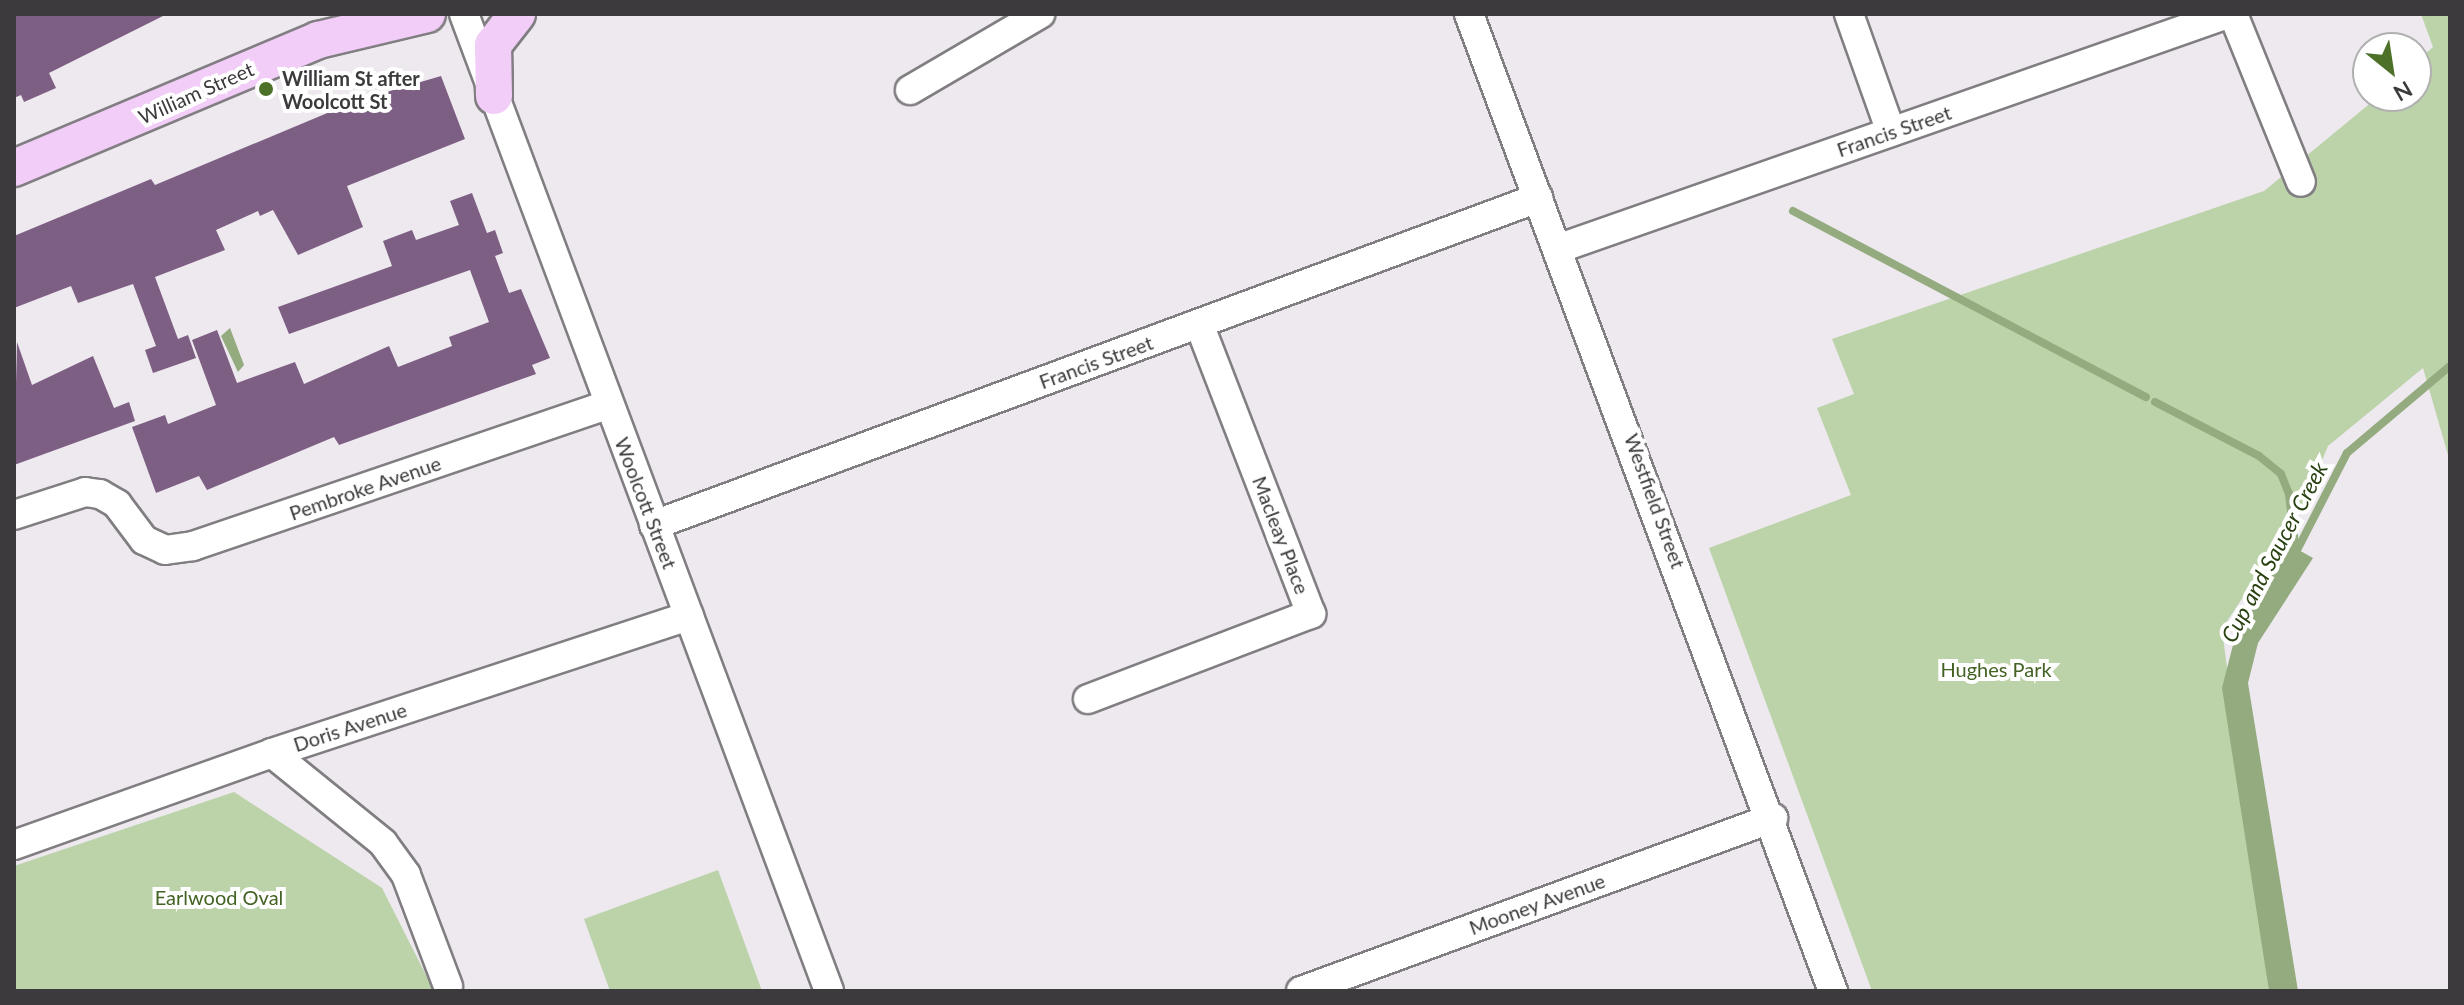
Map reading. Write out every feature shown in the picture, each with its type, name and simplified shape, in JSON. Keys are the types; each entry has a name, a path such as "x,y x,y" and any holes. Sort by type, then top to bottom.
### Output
{"main road":[{"name":"William Street","path":"14,168 318,40 427,14"},
{"path":"494,96 493,45 517,14"}],"street":[{"name":"Woolcott Street","path":"464,14 829,991"},
{"path":"910,90 1040,14"},
{"name":"Westfield Street","path":"1469,14 1773,818 1833,991"},
{"path":"1849,14 1891,132"},
{"path":"2230,14 2301,182"},
{"name":"Francis Street","path":"1560,248 2230,14"},
{"name":"Francis Street","path":"654,525 1538,198"},
{"name":"Macleay Place","path":"1088,699 1311,614 1199,324"},
{"name":"Pembroke Avenue","path":"14,515 85,492 117,504 144,540 165,550 193,546 608,405"},
{"name":"Doris Avenue","path":"14,845 272,753 689,616"},
{"path":"272,753 383,843 406,875 448,986"},
{"name":"Mooney Avenue","path":"1301,991 1773,818"}],"green space":[{"name":"Hughes Park","path":"2421,14 2450,14 2450,462 2423,368 2328,446 2304,504 2222,629 2269,991 1872,991 1709,548 1851,495 1817,408 1854,394 1832,339 2264,191 2360,112 2432,112 2433,47 2432,32 2428,32"},
{"name":"Earlwood Oval","path":"234,792 382,888 434,991 14,991 14,866"},
{"path":"718,870 762,991 610,991 584,919"}],"shaded area":[{"path":"230,328 244,365 238,372 221,336"},
{"path":"2288,544 2313,558 2258,643 2248,683 2298,991 2269,991 2222,688 2235,637"}],"building":[{"path":"14,14 167,14 49,73 56,88 24,102 21,95 14,98"},
{"path":"441,76 465,139 347,186 363,227 298,255 273,210 260,216 258,211 216,230 225,250 155,277 178,339 188,335 196,358 153,373 145,350 156,346 133,284 78,303 71,286 14,308 14,236 151,179 155,185 356,101"},
{"path":"472,193 487,233 495,230 503,253 495,256 509,293 521,289 550,358 532,365 536,374 339,445 334,437 207,490 199,476 156,493 132,427 165,415 168,424 216,405 192,340 217,330 237,383 295,362 304,384 389,346 398,367 452,346 449,337 489,322 470,270 289,334 278,307 392,266 383,241 412,230 416,240 459,225 450,201"},
{"path":"17,342 32,385 93,356 114,408 129,402 135,421 14,465"}],"waterway":[{"path":"1793,211 2146,397"},
{"name":"Cup and Saucer Creek","path":"2294,556 2347,453 2450,366"},
{"path":"2155,402 2259,456 2281,474 2289,494 2296,553"}],"place":[{"name":"William St after Woolcott St","path":"266,89"}]}
